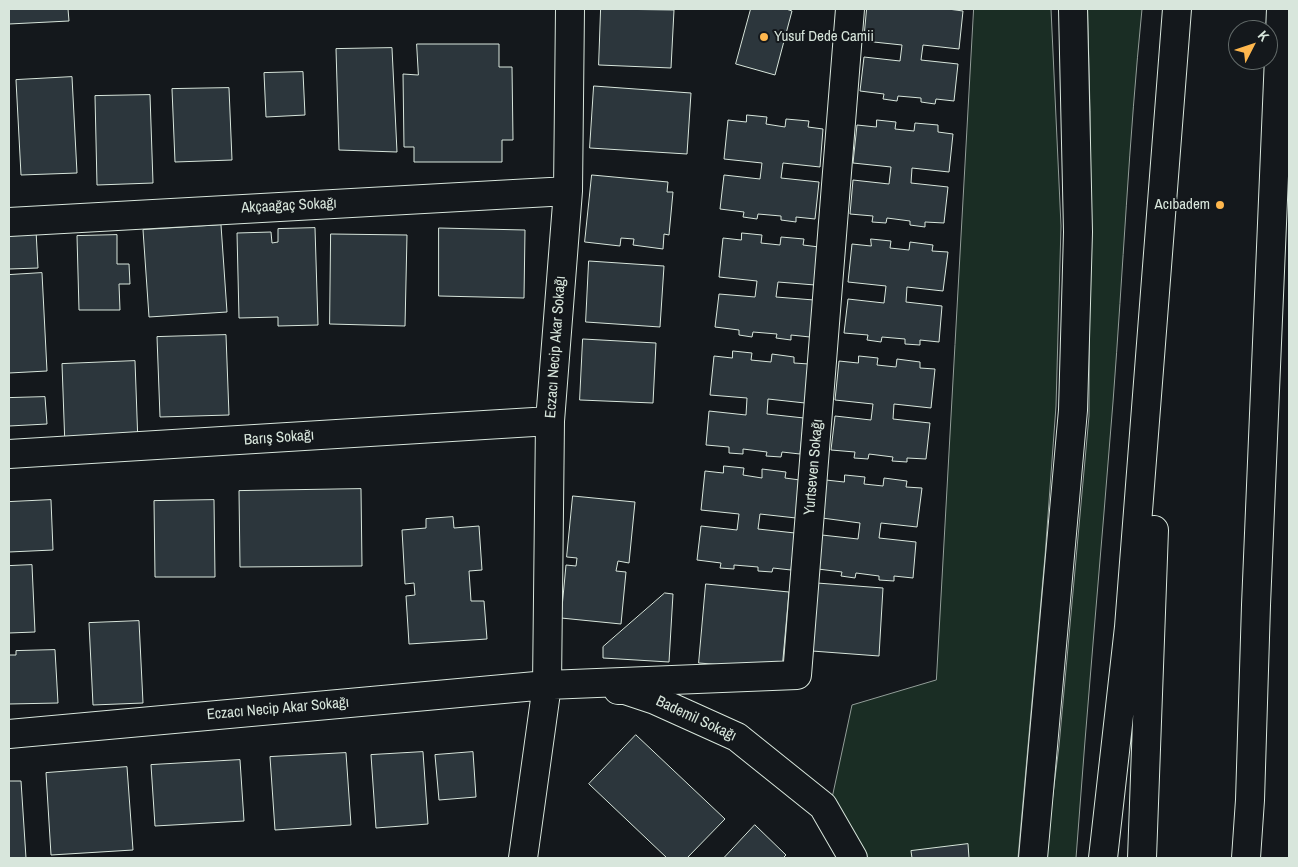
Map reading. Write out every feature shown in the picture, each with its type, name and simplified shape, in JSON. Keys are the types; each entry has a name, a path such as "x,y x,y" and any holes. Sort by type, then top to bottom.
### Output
{"main road":[{"name":"Eczacı Necip Akar Sokağı","path":"523,858 547,685 550,421 568,191 570,9"},
{"name":"Yurtseven Sokağı","path":"547,685 797,675 850,9"},
{"path":"1033,858 1073,410 1078,232 1073,9"},
{"path":"1103,858 1129,627 1177,9"},
{"path":"1246,858 1250,800 1256,596 1281,9"},
{"path":"1142,858 1168,126"},
{"name":"Akçaağaç Sokağı","path":"9,222 568,191"},
{"name":"Barış Sokağı","path":"9,454 550,421"},
{"name":"Eczacı Necip Akar Sokağı","path":"9,734 547,685"},
{"name":"Bademil Sokağı","path":"547,685 625,690 655,700 737,737 823,806 853,858"}],"green space":[{"path":"974,9 1051,9 1061,226 1056,406 1045,556 1018,858 843,858 826,826 852,705 936,680"},
{"path":"1088,9 1142,9 1113,402 1076,858 1045,858 1059,746 1089,416 1090,111"}],"building":[{"path":"9,9 68,9 69,21 9,24"},
{"path":"601,9 674,10 671,68 599,65"},
{"name":"Yusuf Dede Camii","path":"751,9 786,9 792,11 775,75 736,64"},
{"path":"867,9 948,9 963,11 959,49 923,45 921,60 958,64 954,101 936,99 935,104 921,102 921,98 898,96 897,101 883,99 884,94 860,91 864,57 900,61 902,45 864,41"},
{"path":"417,44 499,44 499,67 512,67 513,140 502,140 502,162 414,162 414,147 404,147 403,74 418,75"},
{"path":"392,48 397,152 339,150 336,49"},
{"path":"303,72 305,115 266,117 264,73"},
{"path":"72,77 77,173 21,175 16,80"},
{"path":"594,86 691,93 687,154 590,148"},
{"path":"229,88 232,160 175,162 172,89"},
{"path":"150,95 153,183 97,185 95,96"},
{"path":"747,115 767,117 766,124 785,127 786,119 809,121 808,127 823,129 820,167 783,163 781,178 819,182 815,219 796,217 796,222 781,220 781,216 758,214 757,219 743,217 744,212 720,209 724,175 760,179 762,163 724,159 728,120 746,122"},
{"path":"877,120 896,122 895,129 914,131 915,123 938,125 938,132 953,134 949,172 912,168 911,183 948,187 944,223 925,222 925,227 910,225 910,221 887,218 886,223 872,222 873,216 850,214 853,180 889,184 891,167 853,163 857,125 876,127"},
{"path":"592,175 668,182 667,192 673,192 669,235 664,234 663,249 633,245 634,239 621,238 620,246 585,242"},
{"path":"221,225 227,312 149,317 143,230"},
{"path":"315,228 318,325 278,326 278,317 239,318 237,233 271,232 272,243 278,242 278,229"},
{"path":"439,228 525,230 524,298 439,296"},
{"path":"36,230 38,268 9,269 9,231"},
{"path":"742,233 762,235 761,243 780,245 781,237 804,239 803,245 819,247 815,285 778,282 776,297 814,300 810,337 791,335 791,340 776,338 777,334 753,332 752,337 739,335 739,330 715,327 719,294 755,297 757,281 719,277 723,238 741,240"},
{"path":"331,234 407,235 405,326 330,324"},
{"path":"117,235 117,264 129,264 130,284 119,284 120,310 79,310 77,236"},
{"path":"871,239 891,241 890,248 909,250 910,242 933,245 932,251 948,252 943,291 907,287 906,302 942,306 939,342 920,340 920,345 905,344 905,339 882,337 881,342 867,340 868,335 844,333 848,299 884,303 886,286 848,282 852,244 871,246"},
{"path":"589,261 664,266 660,327 586,322"},
{"path":"42,273 47,371 9,373 9,275"},
{"path":"226,335 229,415 160,417 157,337"},
{"path":"583,339 656,343 653,403 580,400"},
{"path":"733,351 752,353 751,360 771,362 772,354 794,357 794,363 809,364 805,403 768,399 767,414 804,418 800,454 782,452 781,457 766,456 767,452 743,449 743,454 729,453 729,447 706,445 709,411 746,415 747,398 710,395 714,356 732,358"},
{"path":"859,356 878,358 877,365 896,367 897,359 920,362 920,368 935,369 931,408 894,404 893,419 930,423 926,459 907,458 907,462 892,461 893,457 869,454 868,459 854,458 855,452 831,450 835,416 871,420 873,404 835,400 839,361 858,363"},
{"path":"135,361 138,444 65,447 62,364"},
{"path":"45,397 47,424 9,426 9,398"},
{"path":"724,466 744,468 743,475 762,478 762,469 786,472 785,478 800,480 796,518 760,514 758,529 795,533 791,570 773,568 772,572 758,571 758,567 734,565 734,569 720,568 721,563 697,560 701,526 737,530 739,514 701,510 705,471 723,473"},
{"path":"845,475 865,477 864,484 883,486 884,478 907,481 906,487 922,488 917,527 881,523 879,538 916,542 913,578 894,576 894,581 879,580 879,576 856,573 855,578 841,576 842,572 818,569 822,535 858,539 860,523 822,518 826,480 844,482"},
{"path":"361,489 362,566 240,567 239,491"},
{"path":"573,496 635,502 629,563 618,561 616,571 626,572 621,624 561,618 566,565 576,566 577,558 567,557"},
{"path":"51,500 53,550 9,552 9,502"},
{"path":"214,500 215,577 155,577 154,501"},
{"path":"453,517 454,528 479,526 482,570 469,571 471,601 484,601 487,639 409,644 406,596 415,595 414,583 405,584 402,530 426,528 426,519"},
{"path":"32,565 35,632 9,633 9,566"},
{"path":"817,583 883,588 879,656 812,651"},
{"path":"706,584 789,592 782,670 699,663"},
{"path":"665,593 673,594 669,662 603,658 603,647"},
{"path":"139,621 143,703 93,705 89,623"},
{"path":"55,650 58,703 9,704 9,655 16,655 16,651"},
{"path":"636,735 725,819 687,858 667,858 589,784"},
{"path":"423,752 428,824 376,828 371,755"},
{"path":"473,752 476,797 439,800 435,755"},
{"path":"346,753 351,825 275,830 270,757"},
{"path":"240,760 244,821 155,826 151,765"},
{"path":"127,767 133,850 51,855 46,773"},
{"path":"9,781 21,781 26,858 9,858"},
{"path":"755,825 786,855 783,858 724,858"},
{"path":"968,844 969,858 912,858 911,851"}],"place":[{"name":"Yusuf Dede Camii","path":"764,37"},
{"name":"Acıbadem","path":"1220,205"}]}
